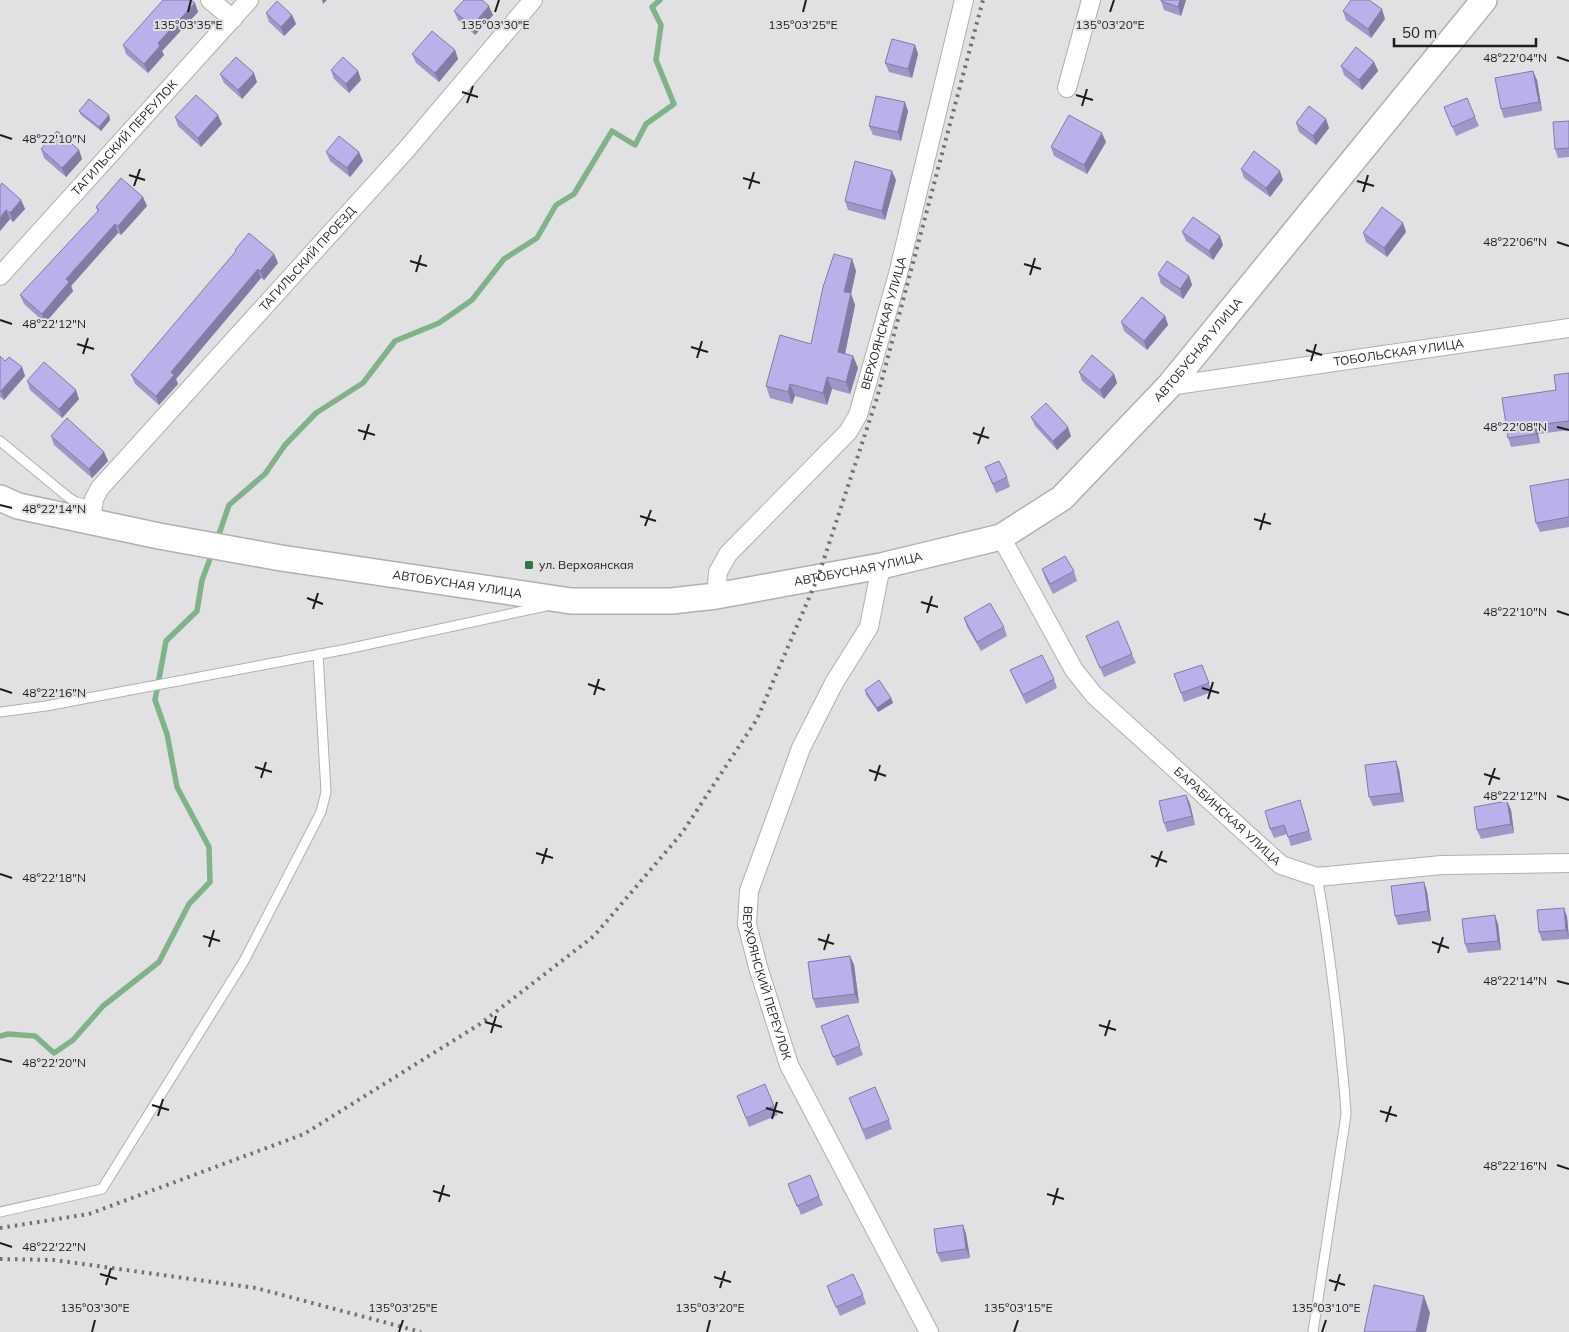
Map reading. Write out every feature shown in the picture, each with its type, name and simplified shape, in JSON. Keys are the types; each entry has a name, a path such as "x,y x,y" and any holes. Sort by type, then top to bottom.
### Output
{"street":[{"path":"210,0 233,19"},
{"name":"ТАГИЛЬСКИЙ ПЕРЕУЛОК","path":"0,276 249,0"},
{"name":"ТАГИЛЬСКИЙ ПРОЕЗД","path":"92,514 100,488 406,150 533,0"},
{"name":"ВЕРХОЯНСКАЯ УЛИЦА","path":"716,596 718,572 728,554 848,432 858,415 898,274 964,0"},
{"path":"1067,88 1091,0"},
{"name":"АВТОБУСНАЯ УЛИЦА","path":"0,498 18,506 92,514 159,536 282,558 571,601 671,601 716,596 882,566 1001,537 1062,498 1169,386 1484,0"},
{"name":"ТОБОЛЬСКАЯ УЛИЦА","path":"1169,386 1569,328"},
{"name":"БАРАБИНСКАЯ УЛИЦА","path":"1001,537 1074,670 1094,695 1281,865 1317,876 1442,865 1569,863"},
{"name":"ВЕРХОЯНСКИЙ ПЕРЕУЛОК","path":"882,566 870,627 834,683 801,748 749,891 747,924 758,967 789,1066 929,1332"}],"lane":[{"path":"0,441 68,497 92,514"},
{"path":"0,712 46,706 318,654 571,601"},
{"path":"0,1212 102,1189 244,961 321,812 326,792 318,654"},
{"path":"1313,1332 1346,1115 1345,1079 1339,1044 1329,940 1317,876"}],"building":[{"path":"163,0 191,0 195,3 158,43 160,46 144,64 123,45"},
{"path":"464,0 482,0 489,6 472,26 454,11"},
{"path":"1161,0 1180,0 1178,7"},
{"path":"1351,0 1369,0 1382,9 1368,29 1343,11"},
{"path":"277,1 292,15 281,27 266,13"},
{"path":"432,31 455,50 435,73 412,54"},
{"path":"892,39 915,45 908,69 885,63"},
{"path":"1356,47 1374,62 1359,80 1341,66"},
{"path":"236,57 254,73 238,90 220,74"},
{"path":"343,57 358,71 346,84 331,70"},
{"path":"1533,71 1539,102 1501,109 1495,78"},
{"path":"196,95 218,115 198,138 175,117"},
{"path":"876,96 905,102 898,132 869,126"},
{"path":"1467,98 1475,117 1452,127 1444,107"},
{"path":"89,99 109,115 99,127 79,111"},
{"path":"1309,106 1326,119 1313,136 1296,123"},
{"path":"1069,115 1102,133 1084,165 1051,147"},
{"path":"1569,121 1569,148 1555,149 1553,122"},
{"path":"57,131 79,150 62,168 41,149"},
{"path":"339,136 359,152 347,168 326,152"},
{"path":"1254,151 1280,171 1266,188 1241,169"},
{"path":"855,161 892,171 882,211 845,201"},
{"path":"121,178 143,197 118,226 115,224 66,279 69,282 42,314 20,295 99,210 96,207"},
{"path":"2,183 21,200 10,213 6,210 0,218 0,186"},
{"path":"1382,207 1403,223 1384,248 1363,233"},
{"path":"1193,217 1220,236 1209,251 1182,232"},
{"path":"249,233 274,254 260,271 258,269 171,372 174,375 156,396 131,375 236,251"},
{"path":"834,254 852,259 844,292 851,293 838,352 853,356 846,382 827,377 823,393 790,384 788,392 766,386 780,335 811,344 823,287"},
{"path":"1167,261 1189,276 1180,289 1158,274"},
{"path":"1142,297 1165,316 1144,341 1121,322"},
{"path":"1092,355 1114,374 1100,390 1079,372"},
{"path":"0,356 5,361 9,357 22,367 1,391 0,391"},
{"path":"44,362 76,390 59,409 27,381"},
{"path":"1569,373 1569,421 1535,425 1536,434 1508,438 1502,398 1556,390 1554,375"},
{"path":"1046,403 1068,427 1053,441 1031,417"},
{"path":"67,418 104,452 89,469 51,436"},
{"path":"999,461 1007,477 993,484 985,467"},
{"path":"1569,479 1569,517 1536,523 1530,486"},
{"path":"1065,556 1074,571 1050,584 1042,569"},
{"path":"990,603 1004,627 977,642 964,618"},
{"path":"1118,621 1132,654 1100,668 1086,636"},
{"path":"1042,655 1054,679 1023,695 1010,670"},
{"path":"1202,665 1209,683 1181,693 1174,674"},
{"path":"879,680 891,698 877,708 865,690"},
{"path":"1396,761 1401,793 1369,797 1365,765"},
{"path":"1186,795 1192,816 1164,823 1159,801"},
{"path":"1300,800 1309,831 1288,837 1284,825 1270,829 1265,811"},
{"path":"1507,801 1511,824 1477,830 1474,807"},
{"path":"1424,882 1428,911 1395,916 1391,886"},
{"path":"1564,908 1566,930 1539,932 1537,910"},
{"path":"1495,915 1498,941 1465,944 1462,919"},
{"path":"850,956 855,994 813,999 808,962"},
{"path":"848,1015 860,1046 833,1057 821,1026"},
{"path":"765,1084 774,1106 746,1118 737,1096"},
{"path":"875,1087 889,1120 863,1130 849,1098"},
{"path":"810,1175 819,1196 797,1206 788,1184"},
{"path":"963,1225 966,1249 937,1253 934,1229"},
{"path":"853,1274 863,1295 836,1307 827,1286"},
{"path":"1374,1285 1424,1296 1416,1332 1364,1332"}],"waterway":[{"path":"217,540 229,505 265,474 285,445 316,413 363,383 395,341 439,323 472,300 504,259 537,238 556,205 574,194 612,131 635,145 646,124 674,104 656,60 661,25 652,7 660,0"},
{"path":"0,1036 8,1034 35,1036 54,1053 73,1040 103,1006 159,962 189,904 210,882 209,847 177,787 167,734 155,700 166,641 197,611 202,580 213,551"}],"railway":[{"path":"0,1228 89,1214 304,1134 480,1024 594,936 682,833 757,719 818,577 877,398 983,0"},
{"path":"0,1259 54,1260 256,1288 421,1332"}],"place":[{"name":"ул. Верхоянская","path":"529,565"}]}
